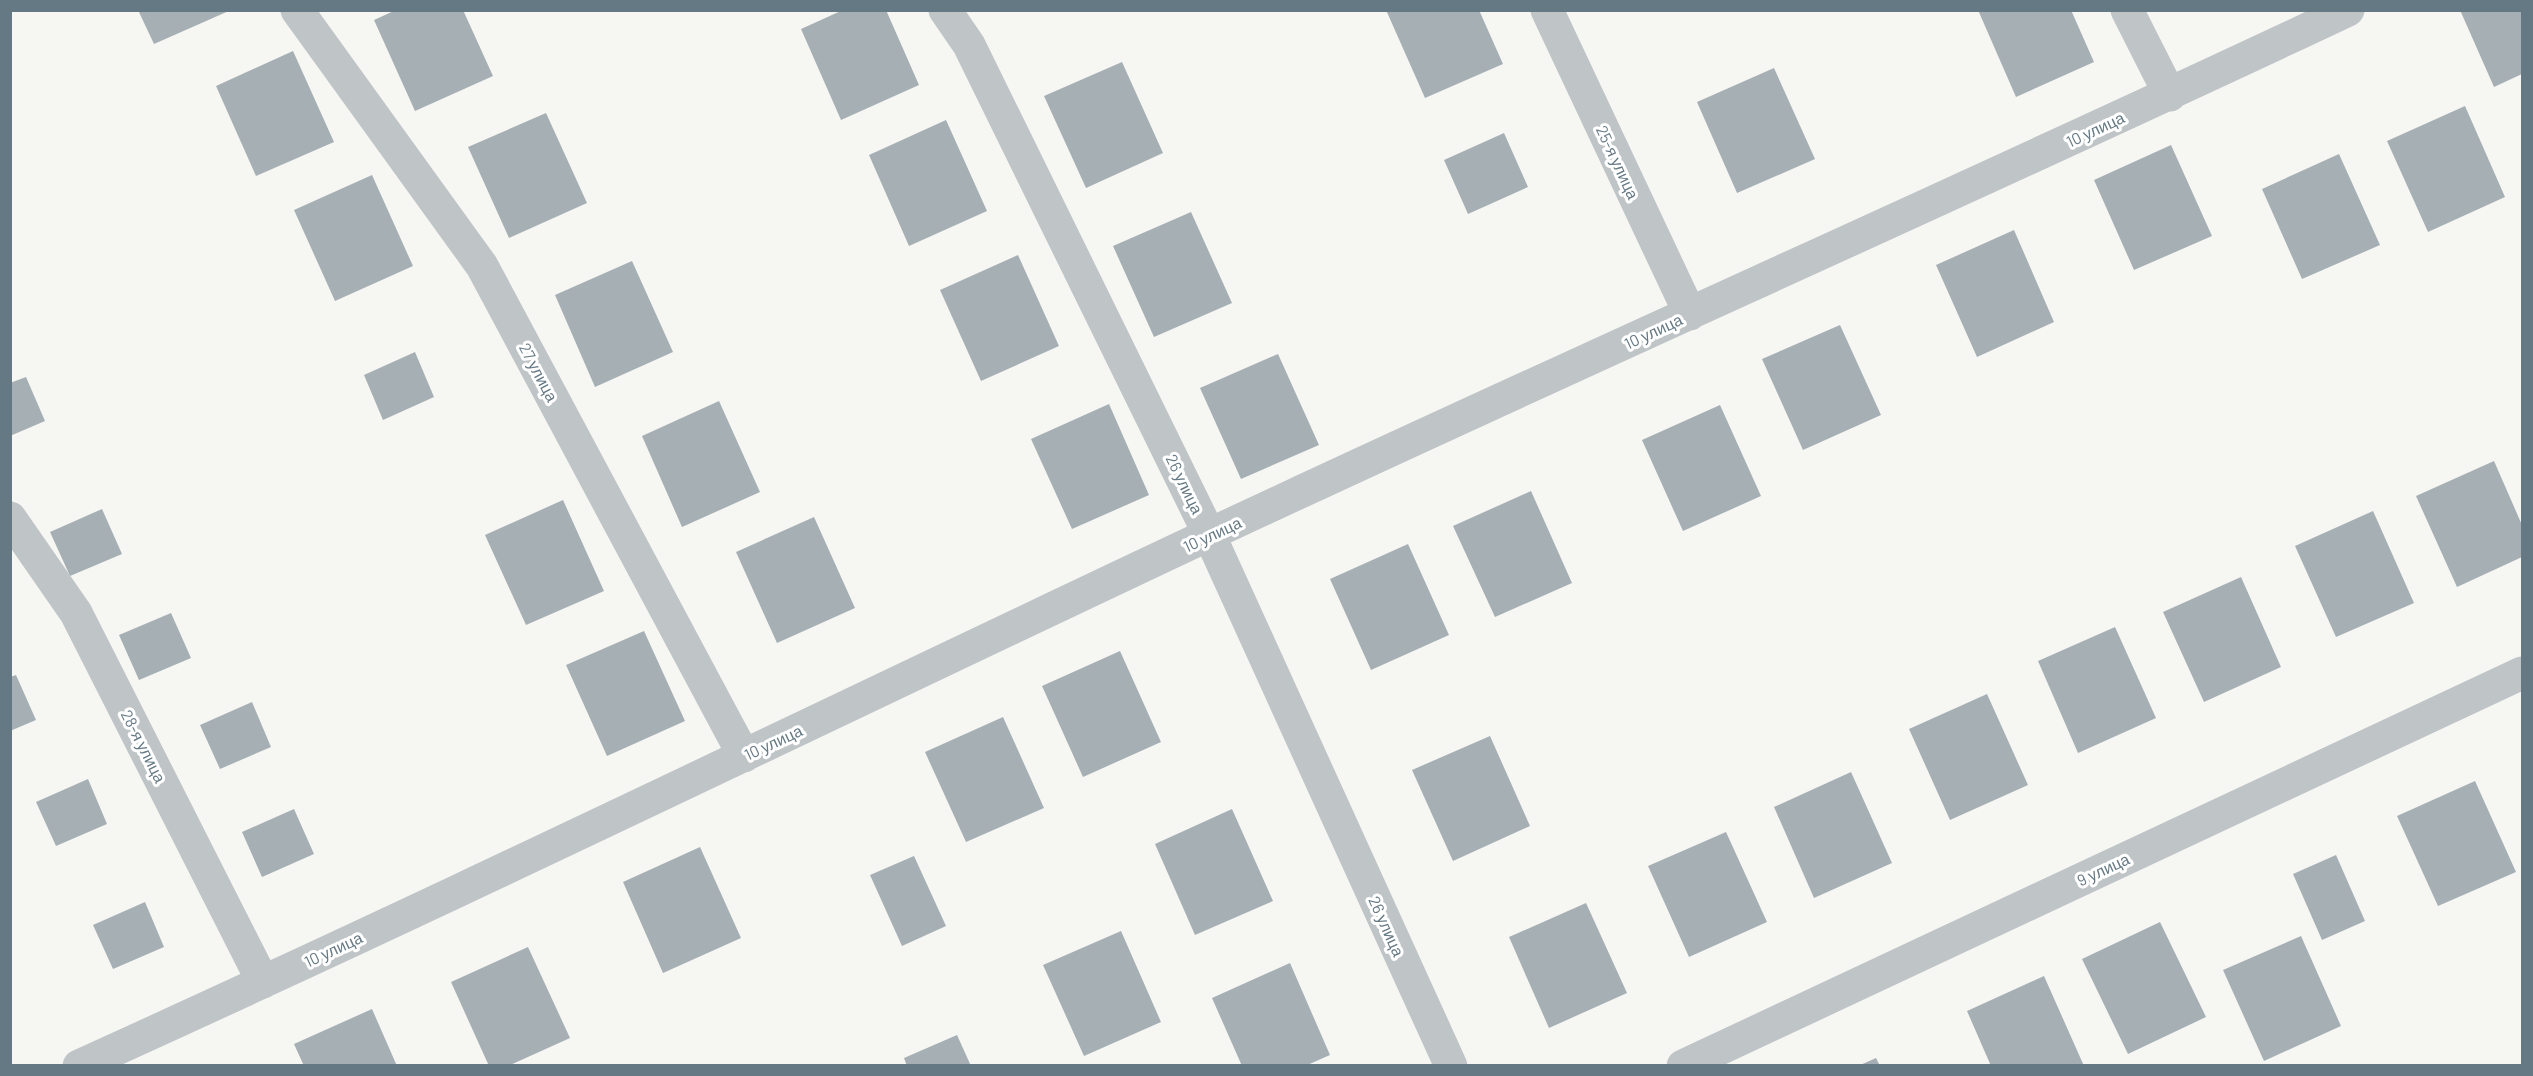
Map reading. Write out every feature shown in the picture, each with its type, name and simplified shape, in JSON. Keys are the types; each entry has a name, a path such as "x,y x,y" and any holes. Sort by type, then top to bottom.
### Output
{"street":[{"name":"27 улица","path":"297,10 482,266 744,756"},
{"name":"26 улица","path":"945,10 969,45 1209,534 1450,1065"},
{"name":"25-я улица","path":"1547,10 1690,314"},
{"path":"2127,10 2170,94"},
{"name":"10 улица","path":"79,1065 263,982 744,756 1209,534 2170,94 2348,10"},
{"name":"28-я улица","path":"10,518 76,613 263,982"},
{"name":"9 улица","path":"1683,1065 2523,673"}],"building":[{"path":"138,10 231,10 154,44"},
{"path":"396,10 463,10 493,76 415,111 374,20"},
{"path":"843,10 886,10 919,85 841,120 801,29"},
{"path":"1386,10 1479,10 1503,64 1425,98"},
{"path":"1978,10 2071,10 2094,62 2016,97"},
{"path":"2460,10 2522,10 2522,74 2494,87"},
{"path":"293,51 334,142 256,176 216,86"},
{"path":"1122,62 1163,153 1086,188 1044,96"},
{"path":"1774,68 1815,159 1737,193 1697,102"},
{"path":"2465,106 2505,197 2428,232 2387,141"},
{"path":"546,113 587,203 509,238 468,147"},
{"path":"946,120 987,211 909,246 869,155"},
{"path":"1504,133 1528,187 1468,214 1444,160"},
{"path":"2171,145 2212,236 2134,270 2094,180"},
{"path":"2339,154 2380,245 2302,279 2262,189"},
{"path":"372,175 413,266 335,301 294,210"},
{"path":"1191,212 1232,303 1154,337 1113,246"},
{"path":"2014,230 2054,322 1977,357 1936,265"},
{"path":"1018,255 1059,346 981,381 940,290"},
{"path":"632,261 673,352 595,387 555,295"},
{"path":"1840,325 1881,415 1803,450 1762,359"},
{"path":"415,352 434,397 383,420 364,375"},
{"path":"1278,354 1319,445 1241,479 1200,388"},
{"path":"26,377 45,421 10,436 10,383"},
{"path":"719,401 760,492 682,527 642,436"},
{"path":"1109,404 1149,495 1072,529 1031,439"},
{"path":"1720,405 1761,496 1683,531 1642,440"},
{"path":"2494,461 2522,525 2522,557 2457,587 2416,496"},
{"path":"1531,491 1572,583 1495,617 1453,526"},
{"path":"563,500 604,591 526,625 485,535"},
{"path":"102,509 122,554 70,576 50,532"},
{"path":"2373,511 2414,603 2336,637 2295,546"},
{"path":"814,517 855,608 777,643 736,552"},
{"path":"1408,544 1449,635 1371,670 1330,579"},
{"path":"2241,577 2281,667 2204,702 2163,612"},
{"path":"171,613 191,658 139,680 119,635"},
{"path":"2115,627 2156,718 2078,753 2038,661"},
{"path":"644,631 685,721 607,756 566,665"},
{"path":"1120,651 1161,742 1083,777 1042,686"},
{"path":"16,675 36,720 10,731 10,677"},
{"path":"1987,694 2028,785 1950,820 1909,729"},
{"path":"252,702 271,747 220,769 200,725"},
{"path":"1003,717 1044,808 966,842 925,752"},
{"path":"1490,736 1530,826 1453,861 1412,770"},
{"path":"1851,772 1892,863 1814,898 1774,807"},
{"path":"88,779 107,824 56,846 36,802"},
{"path":"2475,781 2516,872 2438,906 2397,816"},
{"path":"294,809 314,854 262,877 242,832"},
{"path":"1232,809 1273,901 1195,935 1155,844"},
{"path":"1726,832 1767,922 1689,957 1648,866"},
{"path":"700,847 741,938 663,973 623,882"},
{"path":"2336,855 2365,921 2322,940 2293,874"},
{"path":"914,856 946,926 902,946 870,875"},
{"path":"145,902 164,947 113,969 93,925"},
{"path":"1586,903 1627,993 1549,1028 1509,937"},
{"path":"2160,922 2206,1017 2128,1054 2082,959"},
{"path":"1121,931 1161,1022 1084,1056 1043,965"},
{"path":"2301,936 2341,1026 2264,1061 2223,970"},
{"path":"528,947 570,1038 508,1066 489,1066 451,982"},
{"path":"1290,963 1330,1055 1305,1066 1242,1066 1212,998"},
{"path":"2044,976 2084,1066 1991,1066 1967,1011"},
{"path":"372,1009 397,1066 304,1066 294,1044"},
{"path":"957,1035 971,1066 907,1066 904,1058"},
{"path":"1876,1058 1880,1066 1858,1066"}]}
